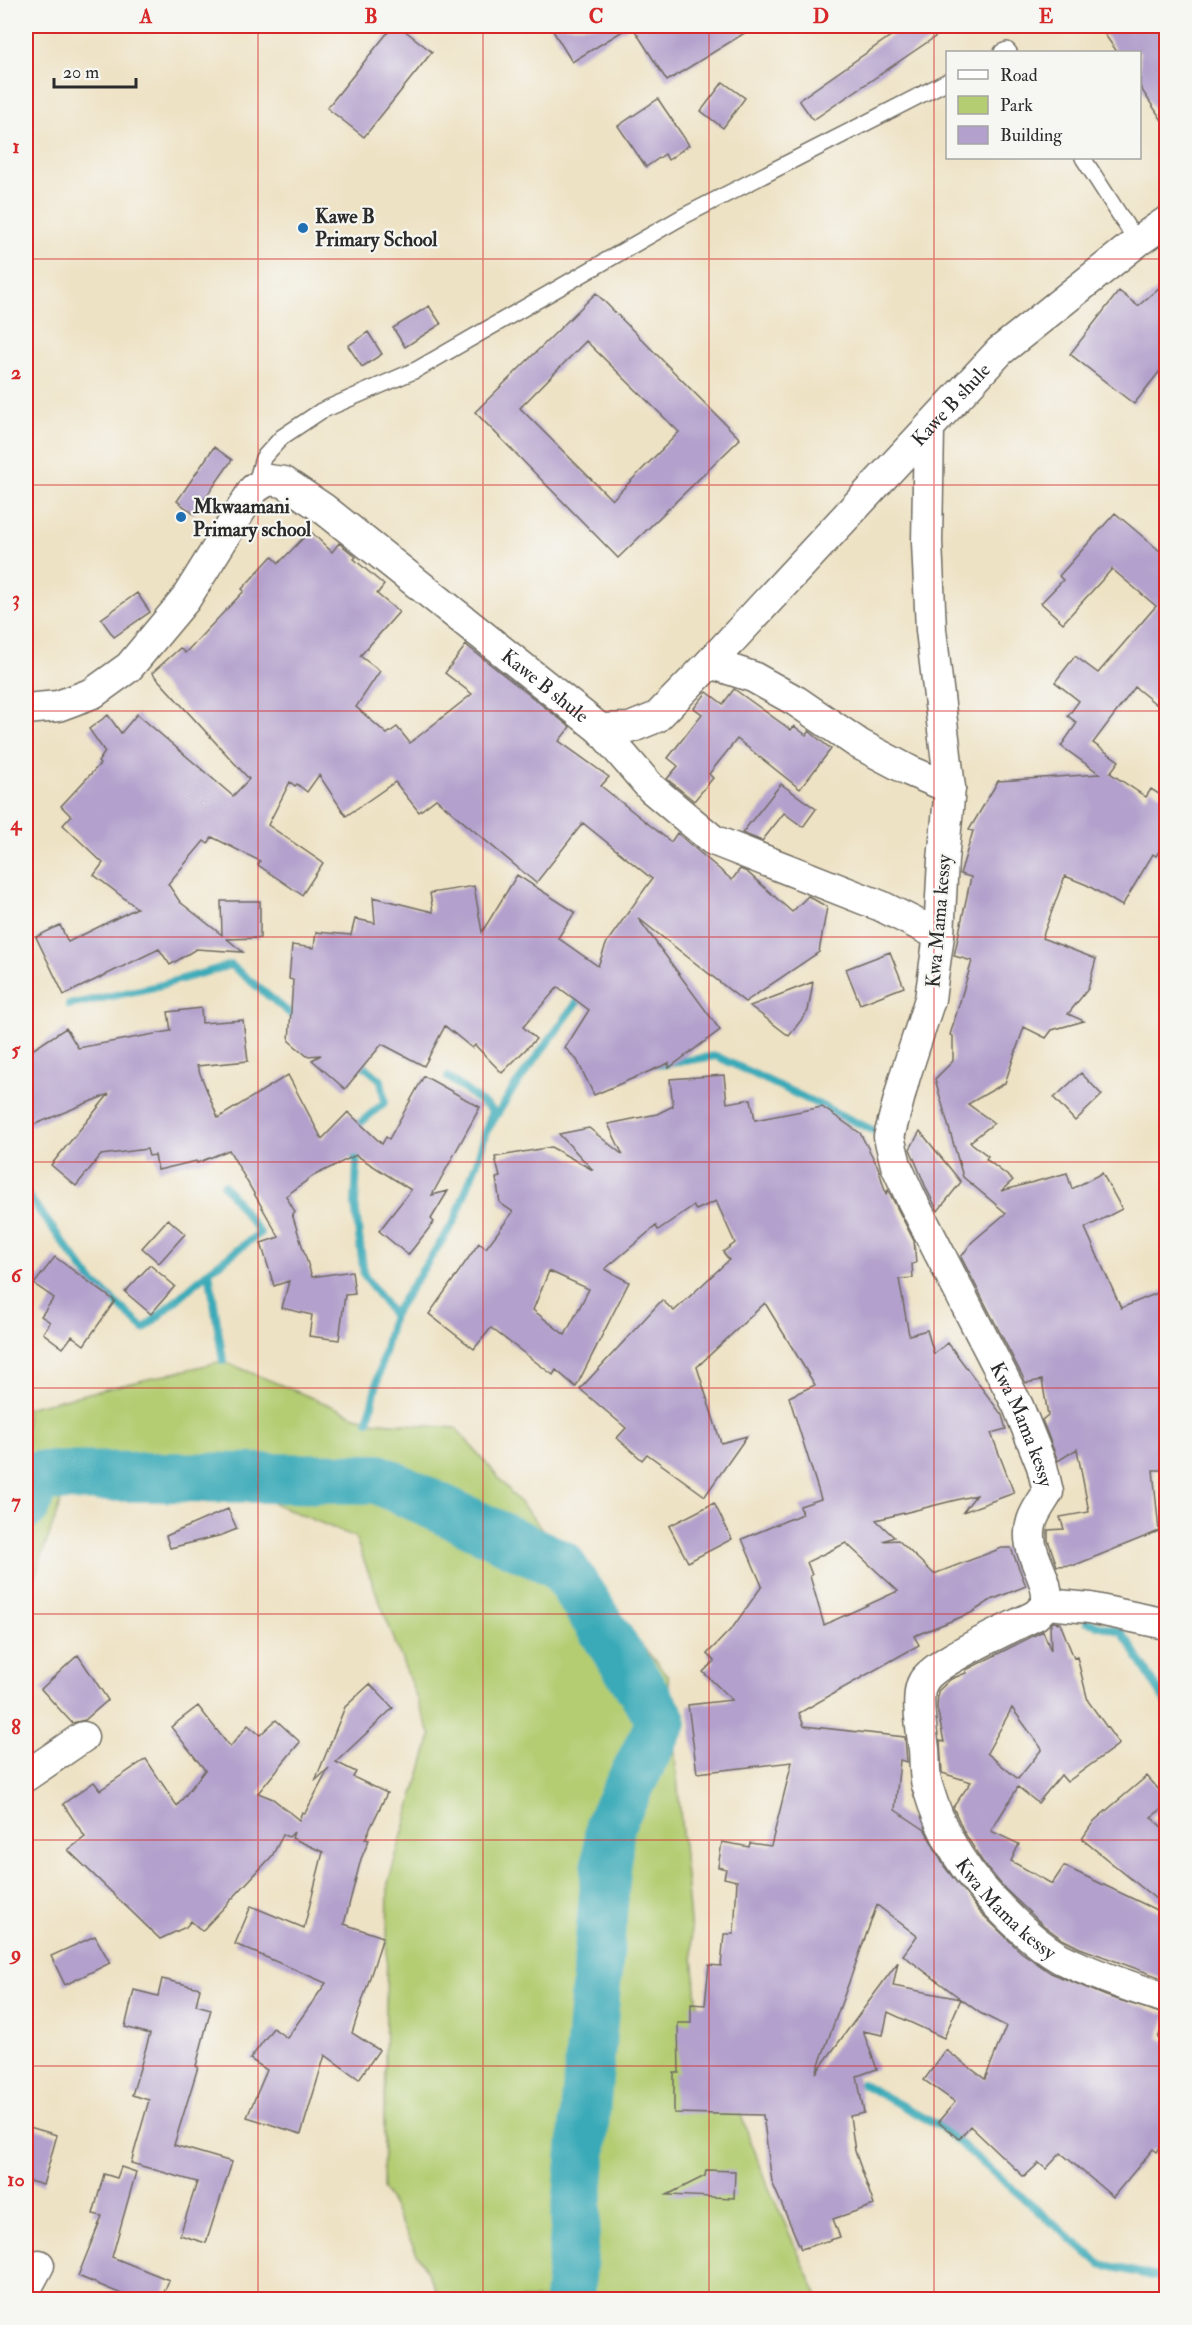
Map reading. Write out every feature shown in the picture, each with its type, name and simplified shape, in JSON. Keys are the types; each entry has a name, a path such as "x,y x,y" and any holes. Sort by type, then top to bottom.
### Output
{"street":[{"name":"Kawe B shule","path":"254,489 268,480 284,482 324,508 600,729 630,728 657,717 710,663 1000,351 1137,242 1167,222"},
{"name":"Kwa Mama kessy","path":"929,428 927,542 931,630 950,788 939,935 930,999 905,1076 889,1137 896,1165 911,1198 1018,1406 1042,1466 1048,1492 1032,1520 1028,1538 1048,1591 1047,1604 1036,1615 950,1660 923,1680 920,1688 921,1720 927,1784 959,1861 981,1890 1016,1923 1059,1957 1115,1982 1167,1998"},
{"path":"26,709 58,706 93,693 129,667 184,600 254,489"},
{"path":"710,663 753,677 796,701 860,744 910,771 950,788"},
{"path":"600,729 651,788 713,840 881,906 939,935"},
{"path":"1047,1604 1090,1608 1167,1624"},
{"path":"26,1776 83,1737"}],"lane":[{"path":"254,489 263,458 282,437 321,411 416,370 682,217 946,82"},
{"path":"1084,159 1137,242"}],"green space":[{"path":"223,1361 368,1421 456,1428 668,1676 697,2000 768,2186 819,2299 441,2299 383,2188 388,1883 431,1736 355,1537 217,1480 62,1498 26,1601 26,1408"}],"building":[{"path":"393,26 399,26 432,52 364,137 327,108"},
{"path":"550,26 631,26 572,62"},
{"path":"632,26 756,26 667,81"},
{"path":"905,26 951,26 813,120 799,100"},
{"path":"1099,26 1158,26 1167,38 1167,128 1141,89 1141,51 1116,51"},
{"path":"723,82 745,98 723,128 701,111"},
{"path":"658,99 689,145 668,160 665,154 646,167 618,126"},
{"path":"1167,281 1167,362 1134,404 1070,354 1119,291 1138,306"},
{"path":"596,293 740,439 618,558 475,412","holes":["586,341 679,432 612,500 520,408"]},
{"path":"429,306 441,324 405,347 393,328"},
{"path":"368,332 382,354 362,367 348,346"},
{"path":"214,447 232,460 194,514 177,501"},
{"path":"1115,513 1167,557 1167,692 1157,705 1135,687 1093,743 1119,761 1110,773 1146,797 1151,789 1167,799 1167,839 1156,856 1153,854 1122,906 1087,885 1065,876 1042,938 1096,959 1088,989 1068,1014 1084,1021 1052,1030 1046,1038 1024,1027 1005,1083 968,1104 994,1123 970,1142 988,1156 986,1159 1013,1180 1001,1191 1067,1173 1072,1189 1102,1173 1122,1209 1085,1228 1121,1308 1167,1289 1167,1470 1153,1470 1159,1531 1075,1565 1057,1566 1048,1540 1048,1530 1064,1529 1060,1517 1089,1512 1077,1449 1058,1461 1042,1420 1048,1415 1042,1380 1026,1383 961,1257 972,1242 1006,1213 963,1177 935,1079 953,1061 953,1036 950,1035 972,961 954,956 971,877 960,874 973,831 969,830 998,781 1100,774 1061,746 1077,723 1068,716 1079,701 1055,682 1075,656 1098,673 1156,606 1112,569 1063,623 1041,603 1063,580 1059,576"},
{"path":"310,531 332,552 339,543 356,557 354,559 384,585 377,594 399,612 360,656 380,671 356,707 387,734 397,727 410,743 472,694 445,673 466,645 570,727 559,741 609,777 601,786 671,842 677,833 732,880 740,869 747,872 792,912 808,896 827,907 819,952 745,1002 638,918 720,1030 669,1068 669,1063 594,1095 577,1060 565,1048 589,1010 558,987 523,1027 536,1039 502,1073 475,1045 472,1048 445,1026 424,1066 382,1044 345,1089 312,1060 321,1055 307,1056 289,1041 293,980 289,979 292,945 314,948 316,932 351,935 355,919 375,923 373,897 433,912 430,893 474,886 482,932 517,875 575,912 558,938 598,966 607,942 652,879 583,823 536,883 436,799 419,812 395,782 346,816 319,775 307,792 297,784 295,786 290,782 268,825 323,863 302,895 258,865 260,861 212,837 208,844 204,841 168,884 180,902 222,935 221,901 260,901 260,938 227,939 243,952 196,949 170,965 159,949 64,995 36,937 60,925 68,942 137,908 94,875 103,863 63,825 71,816 61,806 100,764 98,762 105,752 89,729 108,715 121,733 137,714 233,796 249,779 152,673 180,648 185,653 244,591 242,589 272,556 279,563"},
{"path":"137,593 150,612 114,637 101,619"},
{"path":"734,689 791,730 794,726 806,735 809,731 831,749 800,789 737,739 709,774 713,778 694,801 667,779 678,766 668,758 702,714 694,708 707,692 723,704"},
{"path":"781,784 816,809 803,827 784,813 762,841 742,833"},
{"path":"890,952 904,987 860,1004 846,969"},
{"path":"813,982 808,1011 789,1036 750,1006"},
{"path":"201,1008 202,1023 243,1020 248,1061 197,1066 218,1118 288,1075 322,1139 348,1112 382,1144 386,1137 389,1139 424,1076 480,1107 432,1195 448,1191 431,1219 434,1222 408,1255 379,1231 411,1190 356,1155 313,1176 286,1196 295,1212 292,1214 312,1277 352,1271 355,1294 345,1295 339,1340 309,1336 312,1315 282,1308 289,1281 274,1286 261,1243 279,1237 229,1150 197,1163 196,1161 158,1170 155,1155 149,1156 147,1149 101,1155 76,1186 51,1165 109,1094 26,1128 26,1054 66,1028 78,1048 171,1031 168,1012"},
{"path":"1081,1073 1102,1095 1075,1121 1054,1098"},
{"path":"724,1075 727,1103 751,1099 755,1120 822,1107 860,1133 878,1167 886,1194 888,1190 914,1241 916,1263 912,1264 913,1278 899,1279 909,1335 927,1330 934,1354 948,1343 1002,1415 1006,1429 991,1433 1014,1493 963,1512 976,1495 876,1520 894,1537 883,1541 898,1540 934,1574 1002,1548 1011,1548 1026,1586 991,1600 971,1613 914,1636 919,1645 799,1713 804,1726 905,1737 907,1762 900,1760 895,1810 925,1830 944,1866 980,1912 1021,1952 1051,1973 1106,1996 1167,2015 1158,2038 1167,2042 1167,2137 1157,2152 1153,2149 1113,2197 1061,2153 1046,2169 1039,2163 1024,2177 970,2126 959,2139 938,2122 955,2102 924,2080 946,2050 985,2079 1006,2026 980,2013 961,1999 944,2038 888,2012 883,2035 863,2031 877,2069 857,2076 864,2113 850,2116 855,2151 874,2205 833,2219 840,2237 801,2249 772,2182 763,2115 674,2113 674,2073 679,2073 678,2023 691,2023 691,2004 705,2005 709,1965 721,1966 724,1934 734,1934 737,1881 724,1878 726,1869 718,1867 722,1842 749,1847 750,1843 771,1846 792,1762 697,1773 688,1705 732,1700 703,1672 714,1661 707,1654 733,1627 762,1586 742,1539 802,1514 800,1506 821,1499 789,1397 815,1385 765,1303 697,1367 721,1443 747,1436 705,1496 647,1454 642,1460 617,1438 626,1428 580,1389 662,1300 674,1311 729,1260 723,1252 735,1243 716,1201 696,1210 693,1206 658,1230 656,1226 605,1269 629,1282 576,1387 556,1370 553,1375 491,1328 474,1349 429,1314 479,1243 486,1248 513,1212 500,1203 496,1178 500,1177 495,1157 551,1147 593,1170 559,1134 589,1128 623,1155 608,1124 657,1114 673,1106 670,1079","holes":["549,1271 589,1289 565,1335 533,1310","846,1543 898,1591 824,1625 807,1562","877,1905 917,1936 903,1955 961,1999 893,1986 898,1962 816,2073"]},
{"path":"920,1131 961,1182 938,1211 910,1149"},
{"path":"168,1219 185,1234 159,1263 142,1248"},
{"path":"55,1257 115,1301 84,1345 72,1336 63,1348 43,1333 50,1322 41,1316 54,1298 34,1284"},
{"path":"150,1265 175,1286 151,1314 125,1292"},
{"path":"714,1503 732,1539 688,1562 669,1526"},
{"path":"228,1509 237,1529 170,1548 166,1536"},
{"path":"1053,1622 1060,1623 1074,1658 1077,1657 1088,1701 1119,1744 1067,1782 1061,1775 1038,1803 1018,1787 991,1831 1019,1844 1011,1861 1052,1884 1064,1866 1167,1915 1167,1980 1080,1948 1062,1939 1043,1925 1005,1889 982,1861 964,1832 953,1807 971,1782 942,1773 940,1741 944,1742 937,1708 938,1691 951,1679 966,1673 966,1670 1043,1631 1051,1651 1050,1626","holes":["1012,1708 1042,1749 1018,1779 987,1753"]},
{"path":"78,1655 108,1700 85,1720 72,1723 41,1689"},
{"path":"370,1684 393,1708 336,1762 356,1772 353,1777 387,1793 365,1839 369,1840 361,1859 344,1924 383,1937 352,2033 379,2050 359,2079 325,2055 301,2134 247,2117 267,2070 250,2059 273,2028 287,2038 326,1983 235,1944 251,1906 304,1928 323,1852 292,1838 294,1832 289,1837 283,1835 272,1856 202,1931 191,1921 186,1927 160,1939 68,1850 85,1837 63,1804 94,1782 100,1790 146,1759 177,1806 205,1770 171,1727 198,1706 230,1747 248,1725 260,1735 276,1720 300,1742 258,1793 273,1799 299,1820 329,1768 315,1781 345,1707"},
{"path":"1147,1776 1167,1799 1167,1805 1151,1817 1167,1832 1167,1908 1082,1839 1094,1821"},
{"path":"95,1936 110,1963 65,1985 51,1956"},
{"path":"162,1979 200,1988 196,2005 211,2009 196,2066 198,2067 174,2145 232,2162 206,2243 180,2235 197,2182 131,2163 149,2100 132,2095 150,2034 125,2027 134,1990 158,1996"},
{"path":"26,2126 57,2135 43,2185 26,2180"},
{"path":"121,2167 136,2172 112,2257 169,2280 161,2300 136,2300 78,2276 102,2216 93,2214 104,2174 117,2178"},
{"path":"706,2170 735,2171 734,2198 667,2195 705,2176"}],"waterway":[{"path":"69,1005 154,987 231,965 299,1021"},
{"path":"483,1137 513,1089 584,993"},
{"path":"658,1063 658,1065 716,1056 883,1135"},
{"path":"353,1129 385,1102 381,1080 357,1060"},
{"path":"393,1315 454,1222 477,1162 492,1110 448,1077"},
{"path":"352,1145 357,1164 355,1204 364,1275 393,1315 368,1421"},
{"path":"223,1361 209,1271 260,1233 224,1185"},
{"path":"26,1193 92,1281 144,1329 209,1271"},
{"path":"26,1505 36,1476 378,1479 561,1565 662,1721 610,1824 569,2300"},
{"path":"1087,1622 1122,1632 1166,1702"},
{"path":"1166,1815 1162,1824 1166,1827"},
{"path":"862,2084 941,2127 1100,2264 1166,2279"}],"place":[{"name":"Kawe B Primary School","path":"303,228"},
{"name":"Mkwaamani Primary school","path":"181,517"}]}
